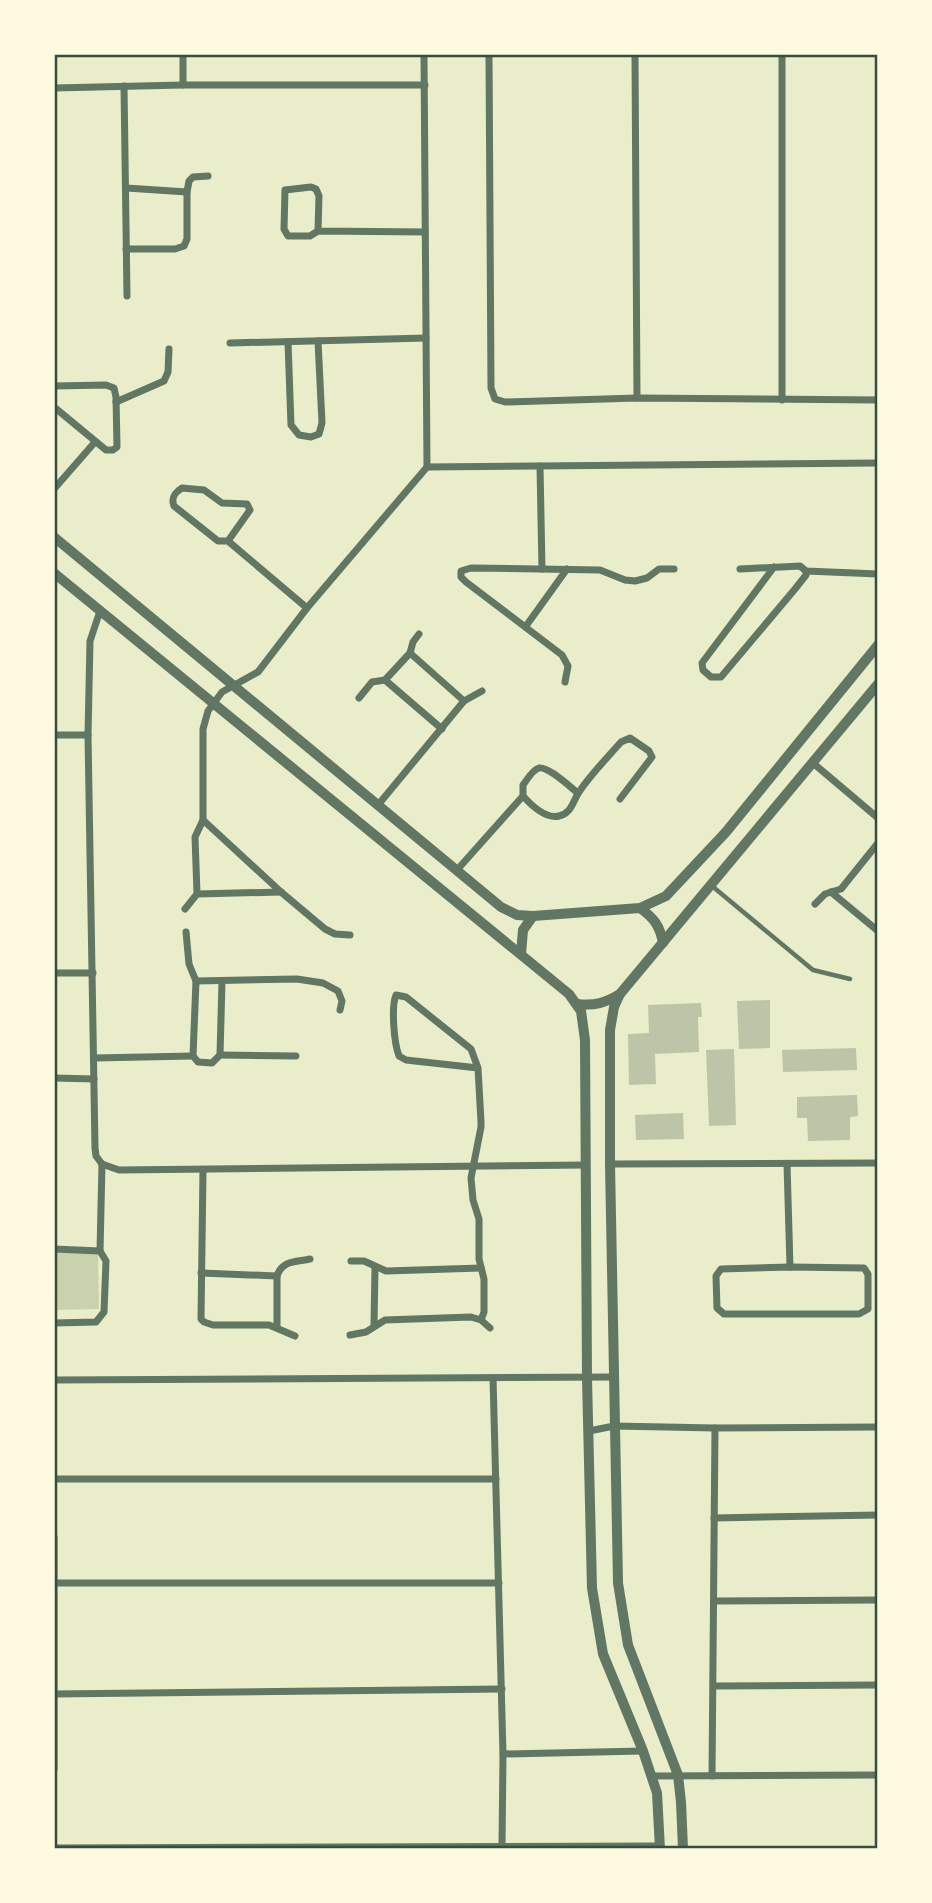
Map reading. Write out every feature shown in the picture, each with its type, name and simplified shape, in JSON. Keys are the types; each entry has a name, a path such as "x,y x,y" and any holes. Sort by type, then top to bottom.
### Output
{"street":[{"path":"183,54 183,85"},
{"path":"185,909 197,894 195,837 203,820 203,729 206,715 213,703 233,684 247,680 258,672 307,608 427,467 424,54"},
{"path":"489,54 491,388 495,399 505,402 637,398 878,400"},
{"path":"635,54 637,398"},
{"path":"782,54 782,400"},
{"path":"54,88 425,85"},
{"path":"124,86 127,296"},
{"path":"126,249 175,249 184,246 187,239 187,192 190,179 208,176"},
{"path":"318,231 319,197 316,189 311,187 285,190 286,235 310,236 318,231 425,232"},
{"path":"126,188 187,192"},
{"path":"230,342 426,338"},
{"path":"288,342 291,425 299,435 311,437 319,435 322,423 318,341"},
{"path":"116,402 164,381 168,372 169,349"},
{"path":"54,386 110,386 116,392 117,447 106,450 54,407"},
{"path":"54,489 96,442"},
{"path":"427,467 878,463"},
{"path":"540,466 542,569"},
{"path":"228,541 248,516 248,505 222,503 201,490 182,488 175,494 172,501 174,506 218,541 228,541 307,608"},
{"path":"54,537 509,912 533,916 640,908 666,896 697,866 878,645"},
{"path":"740,569 800,566 806,571 878,574"},
{"path":"774,567 702,663 703,670 711,677 719,678 723,675 795,589 806,571"},
{"path":"565,682 566,660 527,626 466,582 460,574 471,568 600,570 635,581 647,578 659,569 674,569"},
{"path":"527,626 567,569"},
{"path":"54,573 521,954 577,1004 585,1026 587,1378 593,1588 598,1630 608,1669 652,1776 659,1807 660,1848 54,1848"},
{"path":"100,611 90,640 88,735 95,1148 96,1156 102,1164 120,1170 586,1165"},
{"path":"359,698 372,682 385,680 410,653 412,643 419,634"},
{"path":"410,653 464,701"},
{"path":"385,680 442,729"},
{"path":"682,1849 678,1776 634,1664 623,1625 618,1583 610,1030 614,1007 620,994 878,685"},
{"path":"378,806 464,701 482,691"},
{"path":"54,735 88,735"},
{"path":"523,796 547,815 555,817 566,813 578,793 621,742 630,738 649,751 652,757 620,799"},
{"path":"813,762 878,818"},
{"path":"457,870 523,796 523,785 533,772 540,768 549,771 578,793"},
{"path":"203,820 325,929 335,934 350,935"},
{"path":"815,904 831,892 841,889 878,843"},
{"path":"197,894 281,892"},
{"path":"831,892 878,930"},
{"path":"640,908 655,919 663,943"},
{"path":"521,954 523,930 533,916"},
{"path":"186,932 189,964 196,981 193,1056 198,1062 216,1061 220,1055 222,982"},
{"path":"54,973 93,973"},
{"path":"196,981 316,981 341,994 340,1010"},
{"path":"577,1004 602,1004 620,994"},
{"path":"478,1068 406,1060 400,1056 396,1046 393,1003 396,995 406,997 471,1049 478,1068 481,1127 471,1191 480,1219 479,1259 484,1279 481,1320"},
{"path":"220,1055 296,1056"},
{"path":"94,1058 193,1056"},
{"path":"54,1078 94,1079"},
{"path":"610,1164 878,1163"},
{"path":"54,1323 96,1322 103,1316 106,1261 100,1251 102,1164"},
{"path":"787,1164 790,1267"},
{"path":"204,1170 200,1315 204,1322 213,1325 277,1326 295,1336"},
{"path":"54,1249 100,1251"},
{"path":"277,1326 277,1276 280,1268 288,1263 310,1259"},
{"path":"351,1261 363,1261 386,1272 481,1268"},
{"path":"790,1267 866,1269 869,1306 859,1314 721,1313 717,1306 718,1270 790,1267"},
{"path":"374,1325 375,1268"},
{"path":"201,1273 277,1276"},
{"path":"350,1335 366,1332 385,1321 471,1317 481,1320 490,1328"},
{"path":"54,1380 613,1377"},
{"path":"493,1378 502,1689 502,1847"},
{"path":"589,1431 614,1426 878,1427"},
{"path":"712,1776 715,1428"},
{"path":"54,1479 496,1479"},
{"path":"714,1518 878,1516"},
{"path":"54,1537 54,1769"},
{"path":"55,1583 499,1583"},
{"path":"714,1601 878,1600"},
{"path":"714,1686 878,1685"},
{"path":"54,1694 502,1689"},
{"path":"503,1754 643,1751"},
{"path":"652,1776 878,1775"}],"lane":[{"path":"712,886 813,970 849,979"}],"green space":[{"path":"98,1250 99,1309 54,1310 54,1251"}],"building":[{"path":"770,1000 770,1048 739,1049 737,1001"},
{"path":"701,1003 702,1017 698,1017 699,1052 655,1054 656,1084 629,1085 628,1034 649,1033 648,1005"},
{"path":"856,1048 857,1070 783,1072 782,1050"},
{"path":"734,1049 736,1125 709,1126 706,1050"},
{"path":"857,1095 858,1116 850,1117 850,1140 808,1141 807,1118 797,1118 797,1097"},
{"path":"683,1113 684,1139 636,1140 635,1115"}]}
